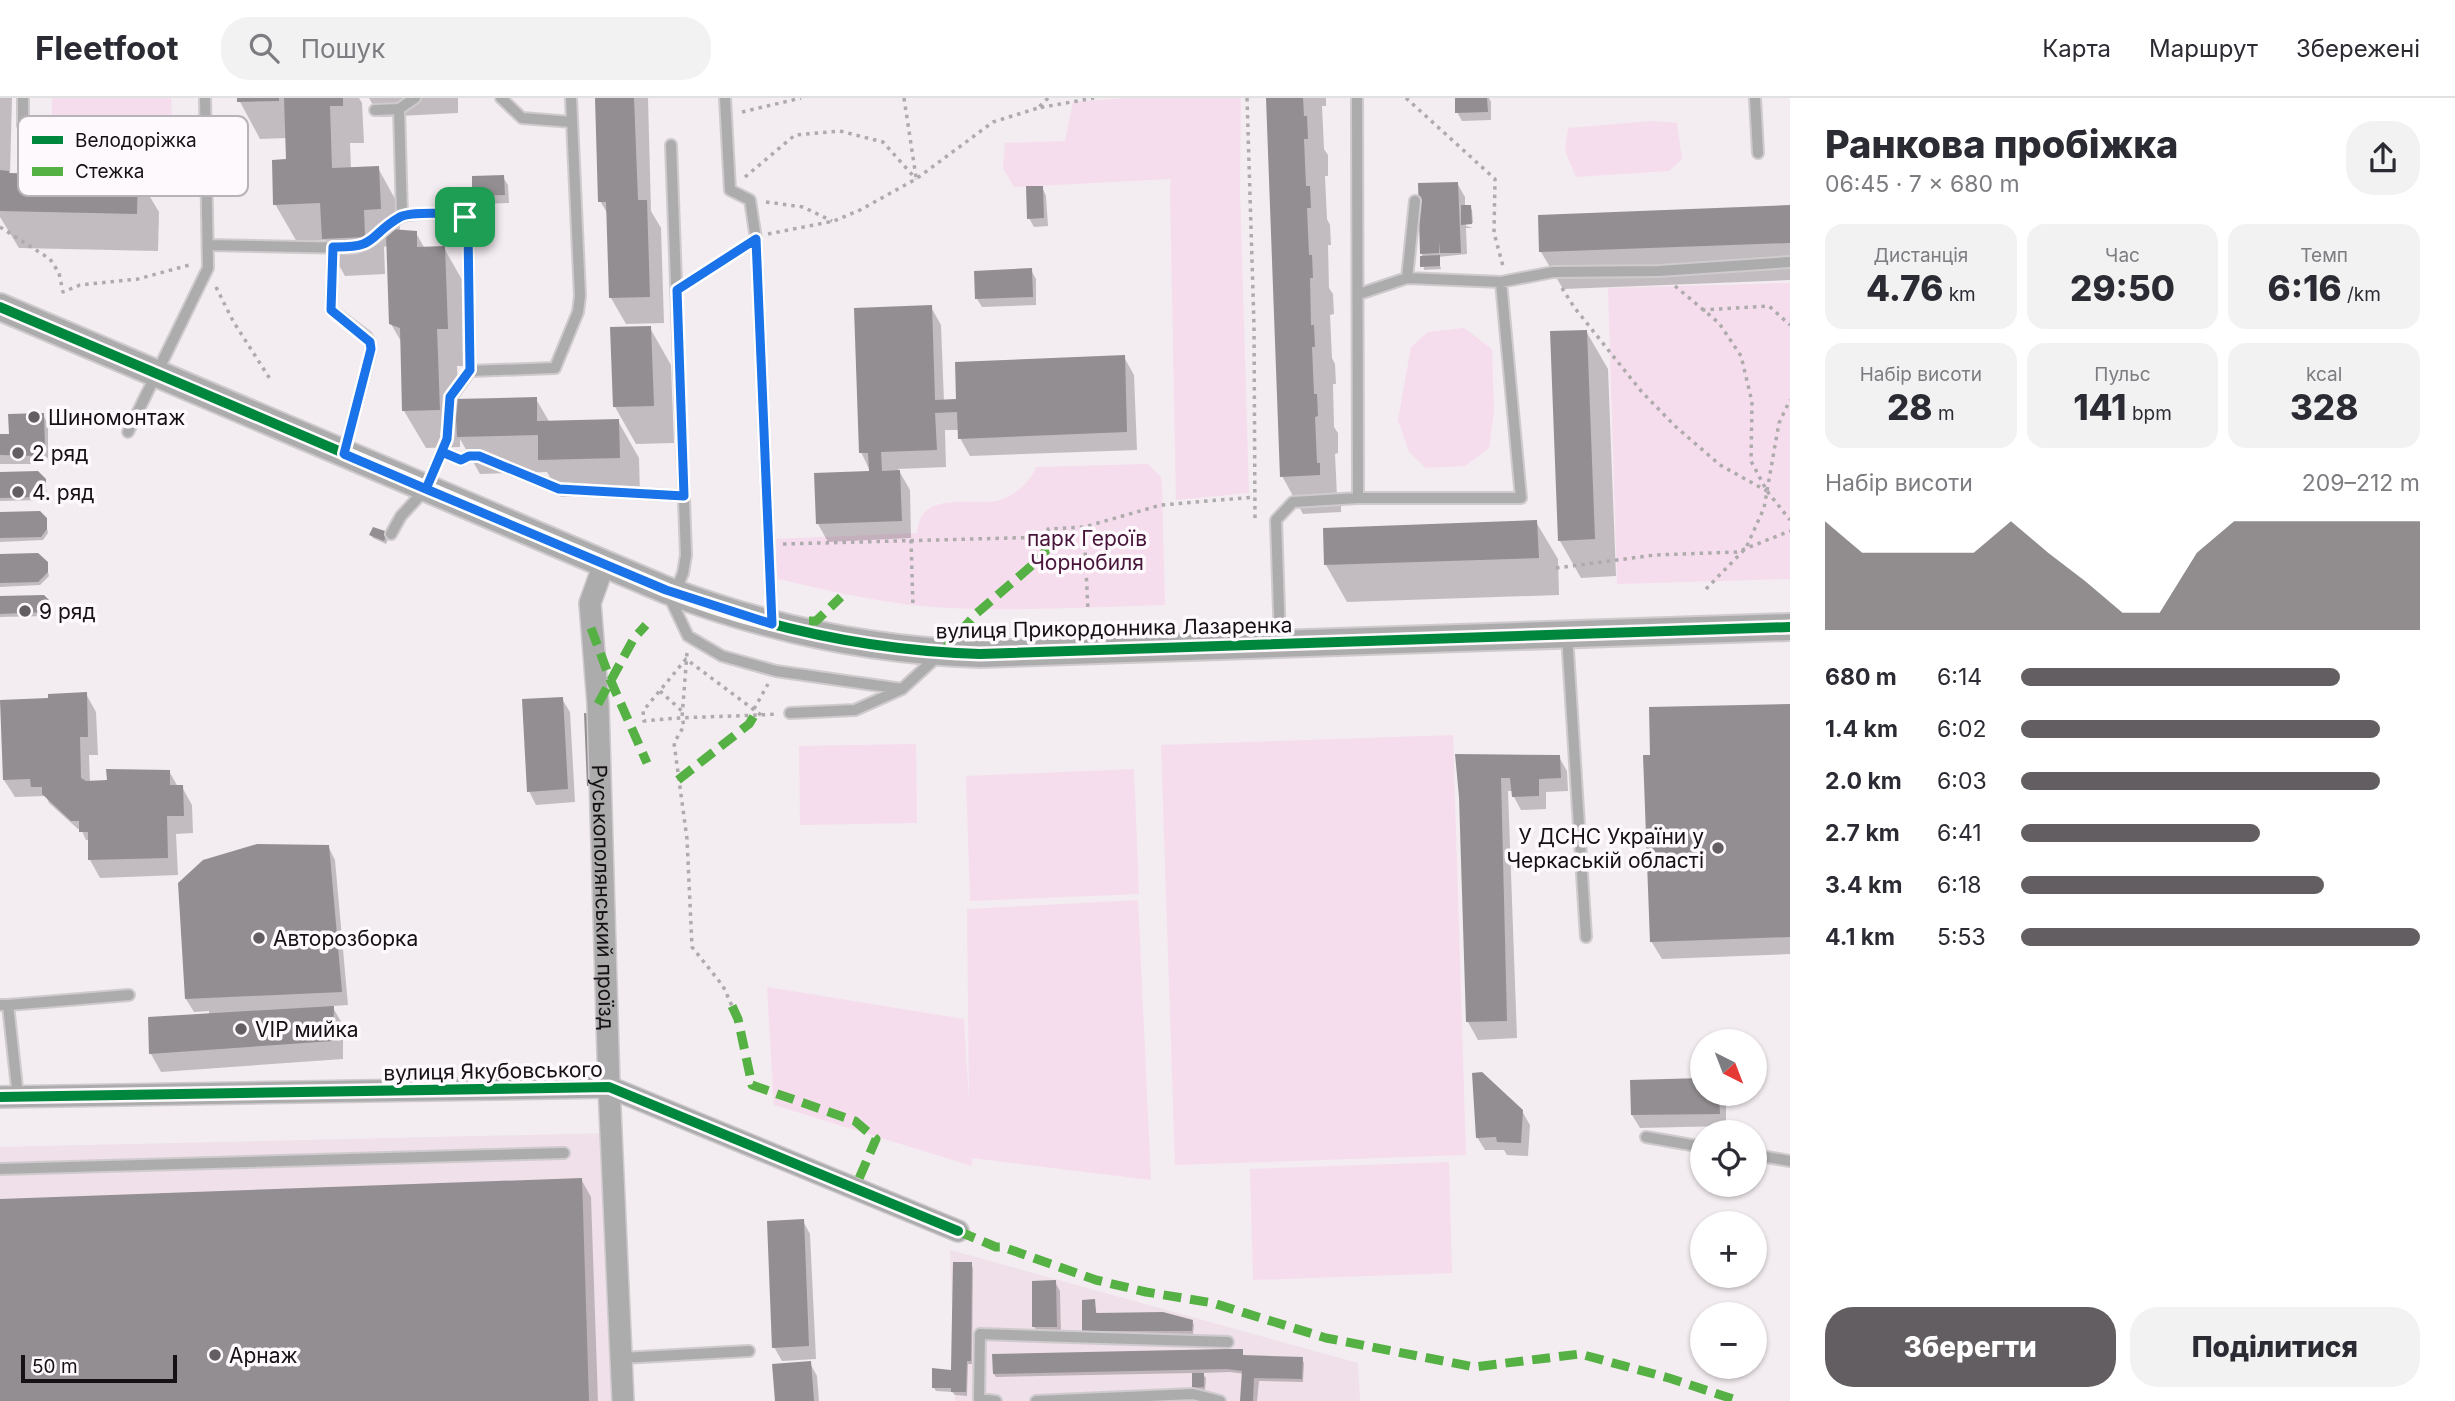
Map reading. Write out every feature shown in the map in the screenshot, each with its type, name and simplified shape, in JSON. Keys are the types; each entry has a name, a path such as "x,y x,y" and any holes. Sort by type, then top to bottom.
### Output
{"street":[{"name":"вулиця Прикордонника Лазаренка","path":"0,307 670,592 772,624 843,640 941,653 1080,652 1790,627"},
{"name":"Руськополянський проїзд","path":"604,564 590,604 598,704 610,1087 624,1401"},
{"name":"вулиця Якубовського","path":"9,1097 610,1087 958,1231"}],"lane":[{"path":"23,98 23,116"},
{"path":"205,98 206,116"},
{"path":"375,110 398,109 415,98"},
{"path":"501,98 522,118 572,122"},
{"path":"470,370 555,368 578,312 580,296 571,98"},
{"path":"725,98 730,190 750,200 756,239 772,624"},
{"path":"1357,98 1358,498"},
{"path":"1755,98 1758,153"},
{"path":"398,109 402,216"},
{"path":"671,145 685,563 670,592 688,636 722,656 776,671 902,690"},
{"path":"128,432 205,275 209,260 208,196"},
{"path":"1406,278 1415,201"},
{"path":"209,245 362,246 402,216 454,214 465,217 468,229 470,370 450,397 447,439 426,489 401,516 391,534"},
{"path":"333,247 331,310 370,342 371,349 344,454"},
{"path":"1359,294 1406,278 1501,282 1553,272 1658,271 1790,262"},
{"path":"1280,645 1276,520 1293,502 1358,498 1521,498 1501,282"},
{"path":"442,452 461,460 469,456 479,456 559,489 684,496"},
{"path":"1567,635 1586,936"},
{"path":"790,713 855,710 902,690 941,653"},
{"path":"9,1097 4,1005 129,995"},
{"path":"1646,1137 1690,1145"},
{"path":"0,1169 564,1153"},
{"path":"1767,1157 1790,1161"},
{"path":"996,1401 979,1399 980,1334 1228,1342"},
{"path":"622,1358 749,1351"},
{"path":"1036,1401 1193,1394 1220,1401"}],"path":[{"path":"727,115 801,98"},
{"path":"904,98 916,179"},
{"path":"1038,108 1048,98"},
{"path":"677,290 762,235 834,221 916,179 993,122 1038,108 1094,98"},
{"path":"1247,98 1254,325 1255,522"},
{"path":"1406,98 1495,179 1494,233 1504,270 1501,282"},
{"path":"730,190 795,135 840,131 883,142 916,179"},
{"path":"750,200 803,207 834,221"},
{"path":"0,227 50,259 59,273 63,292 80,285 138,279 209,260"},
{"path":"1658,271 1719,323 1741,356 1752,402 1751,461 1767,491 1790,520"},
{"path":"1553,272 1574,307 1641,391 1675,426 1720,465 1767,491"},
{"path":"205,275 214,284 233,321 270,379"},
{"path":"1702,310 1769,306 1790,325"},
{"path":"1706,589 1746,548 1764,508 1779,423 1790,400"},
{"path":"1085,546 1049,547 1048,529 1084,527 1161,505 1255,497"},
{"path":"1084,527 1088,611"},
{"path":"1556,568 1656,555 1737,552 1790,531"},
{"path":"769,544 1049,537"},
{"path":"911,540 913,608"},
{"path":"688,636 682,715 684,726 674,743 687,839 692,947 723,986 732,1006"},
{"path":"687,659 643,711 644,721 682,715 790,713"},
{"path":"687,659 761,715"},
{"path":"660,691 682,715"}],"shaded area":[{"path":"614,1133 619,1401 0,1401 0,1147"},
{"path":"950,1250 1358,1363 1360,1401 955,1401"}],"green space":[{"path":"52,98 171,98 172,116 52,116"},
{"path":"1127,98 1241,98 1240,191 1249,493 1176,500 1171,179 1014,187 1003,168 1005,143 1065,141 1073,102"},
{"path":"1652,121 1677,123 1682,159 1669,171 1576,177 1565,151 1568,128"},
{"path":"1790,283 1790,579 1617,584 1608,288"},
{"path":"1464,328 1492,349 1494,410 1489,448 1465,466 1426,468 1409,452 1398,420 1411,347 1428,332"},
{"name":"парк Героїв Чорнобиля","path":"1148,464 1161,477 1165,605 1012,609 920,606 865,598 774,578 772,539 917,533 920,519 927,510 950,503 989,502 1006,498 1026,483 1036,467"},
{"path":"1453,735 1466,1155 1175,1165 1161,745"},
{"path":"916,744 917,823 800,825 799,746"},
{"path":"1134,769 1139,894 970,901 966,776"},
{"path":"1138,900 1151,1180 972,1158 972,1166 774,1105 767,987 964,1019 969,1103 967,909"},
{"path":"1449,1162 1452,1273 1253,1280 1250,1169"}],"building":[{"path":"237,98 279,98 279,101 237,102"},
{"path":"284,98 343,98 343,106 330,106 332,168 379,166 381,209 364,210 365,237 322,239 320,203 273,205 272,160 286,159"},
{"path":"595,98 634,98 638,200 647,200 650,297 609,298 606,202 598,202"},
{"path":"1266,98 1303,98 1304,116 1307,116 1308,139 1304,139 1306,186 1310,186 1311,208 1307,208 1313,278 1310,278 1311,325 1314,325 1315,347 1312,347 1318,416 1315,417 1317,463 1320,463 1320,475 1280,477"},
{"path":"1455,98 1487,98 1488,112 1455,113"},
{"path":"0,170 18,173 18,196 137,196 137,214 0,211"},
{"path":"504,175 505,195 472,196 472,176"},
{"path":"1458,182 1461,253 1440,253 1440,242 1439,253 1420,254 1418,183"},
{"path":"1026,186 1043,186 1044,218 1027,219"},
{"path":"1461,205 1471,205 1472,224 1461,225"},
{"path":"1790,205 1790,243 1539,252 1538,215"},
{"path":"390,229 417,231 417,247 445,246 448,329 437,329 440,410 402,411 400,328 389,324 386,233"},
{"path":"1440,255 1440,266 1420,267 1420,256"},
{"path":"1032,268 1033,297 975,299 974,271"},
{"path":"932,305 935,400 956,399 955,362 1125,355 1127,432 958,439 957,412 935,413 937,450 881,452 882,471 900,470 902,521 816,524 814,473 869,471 868,453 859,453 854,308"},
{"path":"651,326 654,406 613,407 610,327"},
{"path":"1587,330 1595,539 1558,541 1550,331"},
{"path":"537,397 537,421 619,419 620,458 538,460 538,435 457,437 455,399"},
{"path":"44,413 45,448 39,456 0,455 0,434 9,434 8,414"},
{"path":"38,471 46,479 46,488 39,497 0,498 0,472"},
{"path":"40,511 47,518 47,529 41,537 0,538 0,512"},
{"path":"1537,520 1539,558 1324,565 1323,528"},
{"path":"373,527 388,532 384,541 369,535"},
{"path":"38,553 48,562 48,572 38,582 0,583 0,554"},
{"path":"44,595 49,600 49,607 44,612 0,614 0,596"},
{"path":"87,692 88,737 80,737 81,778 86,781 107,780 106,769 170,770 170,785 183,785 184,816 167,816 168,858 88,860 88,832 79,832 79,821 71,821 42,794 42,787 31,787 30,779 3,780 0,700 48,698 48,694"},
{"path":"563,697 568,789 527,792 522,699"},
{"name":"У ДСНС України у Черкаській області","path":"1790,704 1790,937 1650,942 1643,755 1650,755 1649,707"},
{"path":"584,713 596,714 600,785 587,786"},
{"path":"1455,754 1560,755 1561,778 1539,779 1539,796 1512,797 1510,778 1501,778 1507,1021 1466,1022 1459,797"},
{"name":"Авторозборка","path":"257,844 329,845 342,992 185,999 178,883 203,860"},
{"name":"VIP мийка","path":"334,1006 333,1041 149,1054 148,1017"},
{"path":"1482,1072 1523,1110 1521,1143 1497,1142 1496,1137 1476,1138 1472,1073"},
{"path":"1690,1078 1690,1106 1720,1106 1720,1114 1631,1115 1630,1080"},
{"path":"582,1178 589,1401 0,1401 0,1199"},
{"path":"804,1219 809,1346 772,1348 767,1221"},
{"path":"953,1262 972,1262 971,1361 967,1361 966,1392 951,1392 951,1388 932,1388 932,1368 951,1370"},
{"path":"1056,1280 1057,1327 1032,1327 1032,1281"},
{"path":"1095,1299 1096,1313 1163,1312 1193,1320 1192,1331 1082,1331 1082,1300"},
{"path":"1243,1349 1243,1355 1303,1357 1302,1379 1254,1378 1253,1401 1240,1401 1242,1371 1227,1369 993,1374 992,1354"},
{"path":"811,1361 814,1401 775,1401 772,1364"},
{"path":"1192,1373 1204,1373 1204,1387 1192,1388"}],"marked path":[{"path":"941,653 977,613 1037,561 1049,547"},
{"path":"809,621 816,621 841,597"},
{"path":"598,704 634,638 646,625"},
{"path":"591,628 647,763"},
{"path":"678,780 749,724 754,716"},
{"path":"732,1006 738,1019 752,1085 855,1121 876,1139 855,1188"},
{"path":"958,1231 996,1247 1003,1247 1096,1280 1146,1292 1213,1303 1326,1338 1474,1367 1580,1354 1669,1378 1739,1401"}],"cycle path":[{"path":"0,307 666,590 742,616 820,635 900,648 980,654 1790,627"},
{"path":"0,1097 609,1087 958,1231"}],"place":[{"name":"Шиномонтаж","path":"34,417"},
{"name":"2 ряд","path":"18,453"},
{"name":"4. ряд","path":"18,492"},
{"name":"9 ряд","path":"25,611"},
{"name":"У ДСНС України у Черкаській області","path":"1718,848"},
{"name":"Авторозборка","path":"259,938"},
{"name":"VIP мийка","path":"241,1029"},
{"name":"Арнаж","path":"215,1355"}],"route":[{"path":"465,217 454,214 402,216 362,246 333,247 331,310 366,336 371,349 344,454 426,489 442,452 461,460 469,456 479,456 559,489 684,496 677,290 756,239 772,624 666,590 426,489 447,439 450,397 470,370 468,229 465,217"}]}
